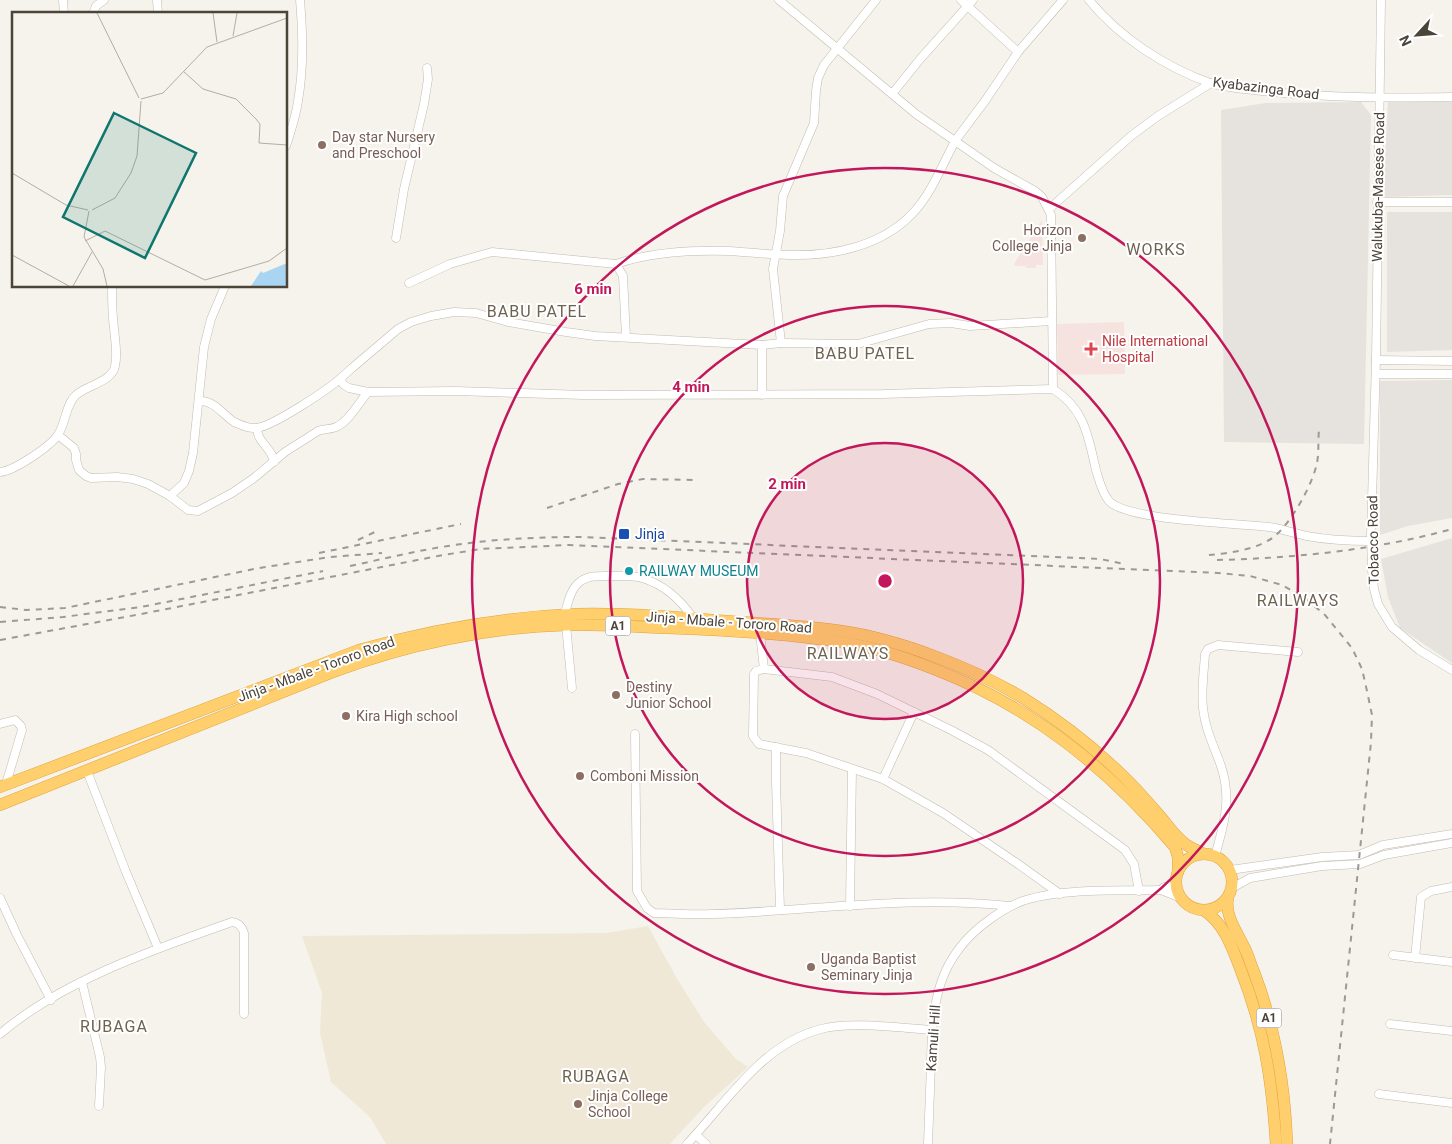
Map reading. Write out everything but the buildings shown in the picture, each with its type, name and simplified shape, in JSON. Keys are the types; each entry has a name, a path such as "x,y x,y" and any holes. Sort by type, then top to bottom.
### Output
{"highway":[{"name":"Jinja - Mbale - Tororo Road","path":"0,805 364,660 444,640 565,620 578,614 693,618 807,626 843,631 880,639 916,651 953,664 989,680 1023,698 1090,747 1121,774 1182,841 1210,855"},
{"name":"Jinja - Mbale - Tororo Road","path":"3,786 360,650 401,638 504,621 565,620 760,633 842,642 918,662 957,678 1020,710 1076,748 1127,794 1175,847 1178,857 1178,872"},
{"name":"A1","path":"1210,855 1222,859 1230,870 1233,879 1227,904 1230,917 1249,959 1271,1026 1284,1097 1287,1144"},
{"path":"1178,872 1185,861 1191,857 1210,855"},
{"name":"A1","path":"1178,872 1176,885 1181,898 1188,905 1205,911 1221,924 1254,1005 1262,1032 1274,1099 1276,1144"},
{"path":"1205,911 1214,909 1222,904 1230,893"}],"street":[{"path":"94,12 96,6 104,0"},
{"path":"288,139 298,102 302,75 303,42 300,0"},
{"path":"779,0 916,114 994,168 1035,191 1042,197 1051,215 1053,389"},
{"path":"781,343 773,269 780,231 783,196 814,123 818,78 824,65 876,0"},
{"path":"961,0 1018,52"},
{"path":"892,94 920,58 973,0"},
{"path":"410,283 450,264 492,252 616,264 630,259 676,253 727,251 800,255 833,252 859,246 900,225 922,202 956,141 1018,52 1063,0"},
{"name":"Kyabazinga Road","path":"1089,0 1104,18 1141,46 1176,68 1211,83 1284,93 1380,98 1452,97"},
{"name":"Walukuba-Masese Road","path":"1376,374 1381,0"},
{"path":"396,238 404,189 424,104 428,79 427,68"},
{"path":"1049,209 1131,136 1158,116 1211,83"},
{"path":"1377,202 1452,202"},
{"path":"616,264 623,276 626,337"},
{"path":"0,472 15,468 25,462 58,435 71,401 76,395 109,376 114,371 117,352 112,288"},
{"path":"170,496 184,483 190,471 204,347 211,319 224,288"},
{"path":"199,401 212,403 225,416 243,426 257,428 268,424 332,386 398,329 411,322 454,312 476,313 508,322 566,332 762,345 781,343 858,344 938,323 970,326 1051,321"},
{"path":"762,345 762,395"},
{"path":"1376,360 1452,362"},
{"path":"1376,374 1452,374"},
{"name":"Tobacco Road","path":"1376,374 1371,541 1374,589 1378,604 1392,627 1409,643 1452,670"},
{"path":"342,377 342,383 349,388"},
{"path":"332,386 368,392 456,391 584,395 883,394 1053,389 1073,404 1079,414 1088,436 1103,491 1118,508 1167,517 1269,527 1307,536 1371,541"},
{"path":"58,435 74,448 79,470 86,476 91,478 117,477 133,479 148,484 170,496 188,510 201,511 210,504 232,493 318,431 331,429 343,423 368,392"},
{"path":"257,428 259,438 271,452 274,462"},
{"path":"572,688 565,620 572,591 580,581 589,577 601,576 641,577 669,592 682,602 693,618"},
{"path":"760,633 764,669"},
{"path":"1210,855 1227,812 1227,799 1223,774 1207,733 1202,707 1205,654 1208,649 1218,646 1298,652"},
{"path":"1060,894 943,814 883,779 806,752 759,744 753,736 754,674 756,671 764,669 832,677 877,694 988,750 1114,841 1130,856 1136,871 1139,891"},
{"path":"883,779 914,712"},
{"path":"3,724 15,720 21,726 3,786"},
{"path":"635,734 637,891 647,908 654,913 711,914 904,903 969,902 1010,906"},
{"path":"776,747 780,909"},
{"path":"850,906 852,769"},
{"path":"87,770 126,872 158,948"},
{"path":"1230,870 1322,857 1359,855 1383,844 1452,834"},
{"path":"1230,893 1250,878 1322,866 1360,864 1384,855 1452,843"},
{"name":"Kamuli Hill","path":"928,1144 931,1030 938,990 946,970 957,951 980,926 1010,906 1027,899 1060,894 1161,890 1176,885"},
{"path":"1416,958 1421,897 1431,891 1452,888"},
{"name":"Kamuli Hill","path":"1161,890 1181,898"},
{"path":"0,898 50,1000"},
{"path":"0,1034 10,1025 82,982 158,948 232,922 242,926 244,933 244,1014"},
{"path":"1393,955 1452,962"},
{"path":"82,982 100,1057 99,1106"},
{"path":"1390,1024 1452,1031"},
{"path":"687,1144 727,1098 768,1056 800,1037 820,1029 838,1026 931,1030"},
{"path":"1379,1094 1452,1103"},
{"path":"696,1135 706,1144"}],"shaded area":[{"path":"1361,102 1371,115 1364,444 1224,442 1221,110 1266,103"},
{"path":"1388,102 1452,102 1452,195 1383,197"},
{"path":"1387,212 1452,212 1452,350 1387,352"},
{"path":"1042,220 1043,265 1036,265 1036,268 1015,266 1014,264"},
{"name":"Nile International Hospital","path":"1124,322 1125,374 1058,375 1057,324"},
{"path":"1452,380 1452,518 1408,526 1380,535 1380,381"},
{"path":"1452,538 1452,663 1400,628 1388,597 1381,559"},
{"path":"648,926 676,977 704,1022 736,1059 748,1067 703,1108 670,1144 386,1144 370,1117 331,1082 320,1033 322,993 302,936 607,933"}],"railway":[{"path":"1209,555 1234,552 1260,545 1275,536 1288,522 1311,482 1318,459 1319,429"},
{"path":"547,508 618,484 643,479 695,480"},
{"path":"319,553 461,524"},
{"path":"1217,560 1336,552 1365,548 1452,529"},
{"path":"358,540 379,530"},
{"path":"350,566 423,550 481,542 548,537 1100,559 1124,564"},
{"path":"0,640 438,556 480,549 569,545 1218,573 1250,576 1282,585 1306,599 1325,615 1352,648 1362,669 1372,715 1371,742 1330,1144"},
{"path":"0,607 26,610 65,608 259,568 330,557 382,553"},
{"path":"0,622 63,617 141,607 323,571"}],"place":[{"name":"Day star Nursery and Preschool","path":"322,145"},
{"name":"Horizon College Jinja","path":"1082,238"},
{"name":"Nile International Hospital","path":"1091,349"},
{"name":"Jinja","path":"624,534"},
{"name":"RAILWAY MUSEUM","path":"629,571"},
{"name":"Destiny Junior School","path":"616,695"},
{"name":"Kira High school","path":"346,716"},
{"name":"Comboni Mission","path":"580,776"},
{"name":"Uganda Baptist Seminary Jinja","path":"811,967"},
{"name":"Jinja College School","path":"578,1104"}],"district":[{"name":"WORKS","path":"1156,249"},
{"name":"BABU PATEL","path":"537,311"},
{"name":"BABU PATEL","path":"865,353"},
{"name":"RAILWAYS","path":"1298,600"},
{"name":"RAILWAYS","path":"848,653"},
{"name":"RUBAGA","path":"114,1026"},
{"name":"RUBAGA","path":"596,1076"}]}
